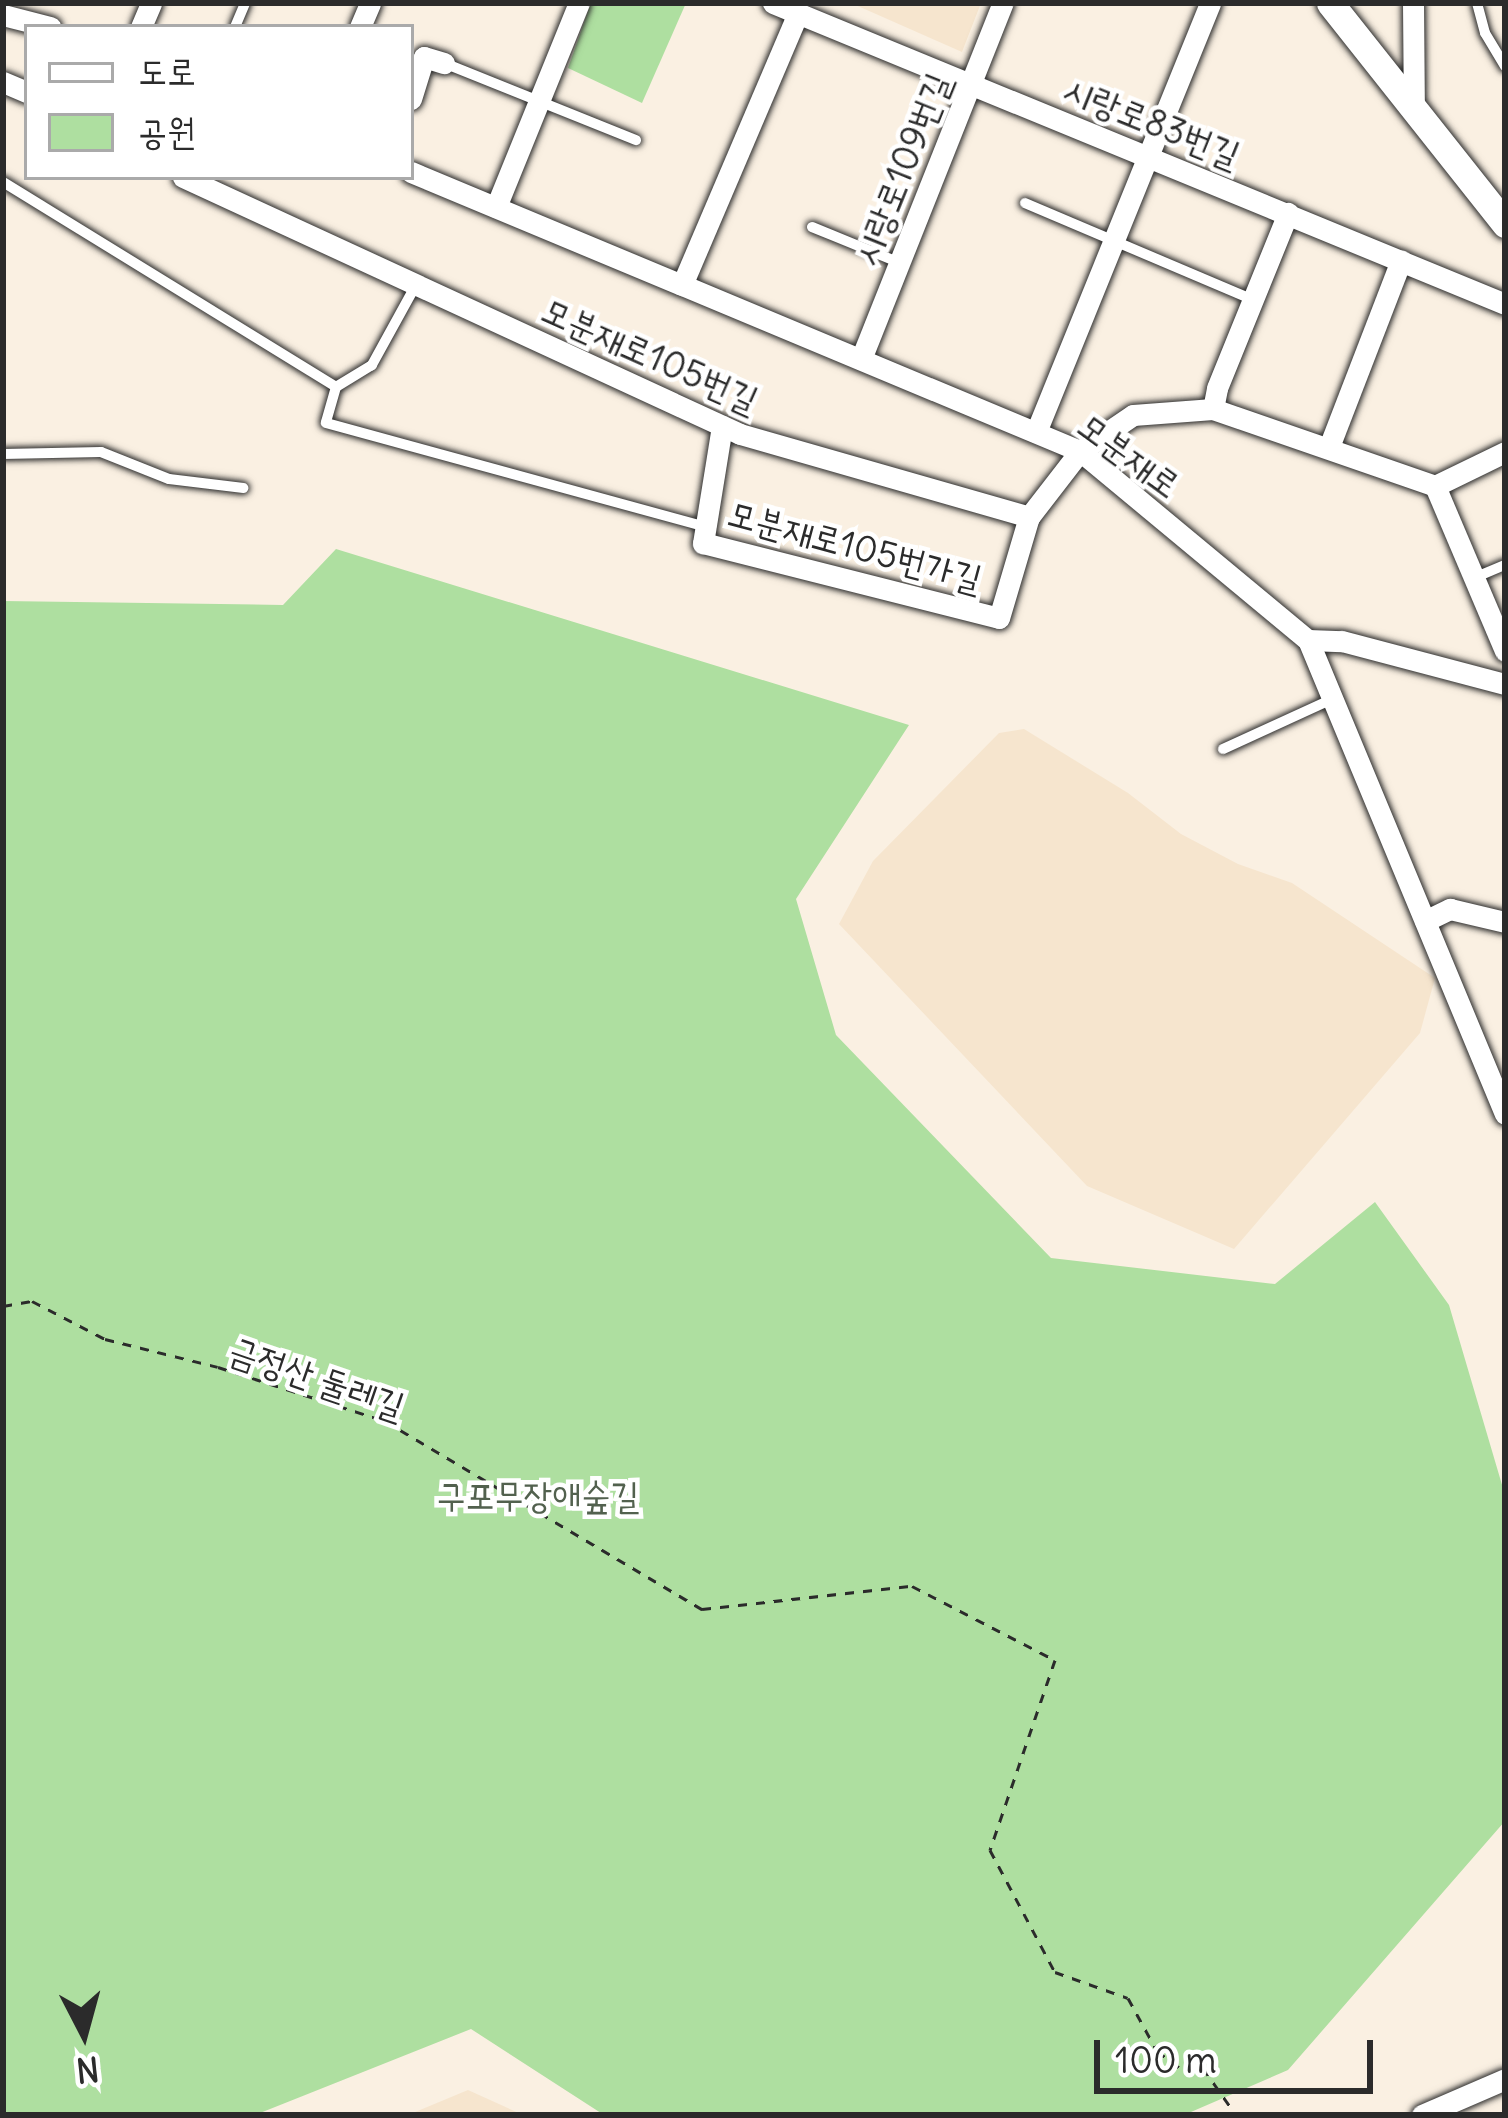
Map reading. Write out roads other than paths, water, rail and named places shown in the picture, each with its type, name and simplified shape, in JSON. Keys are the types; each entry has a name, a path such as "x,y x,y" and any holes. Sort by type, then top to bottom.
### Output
{"main road":[{"path":"1330,3 1505,224"}],"street":[{"path":"496,207 578,3"},
{"name":"시랑로83번길","path":"773,3 1505,304"},
{"name":"시랑로109번길","path":"861,359 1003,3"},
{"path":"1036,432 1210,3"},
{"path":"1413,3 1414,110"},
{"path":"682,285 798,13"},
{"path":"3,15 38,24"},
{"path":"414,89 424,57 444,63"},
{"name":"모분재로","path":"414,173 1080,451 1308,640 1505,1114"},
{"name":"모분재로105번길","path":"190,180 722,426 1029,517"},
{"path":"1214,409 1216,388 1288,213"},
{"path":"1329,447 1401,260"},
{"path":"1029,517 1080,451 1133,415 1214,409 1435,486 1505,452"},
{"name":"모분재로105번가길","path":"722,426 703,544 999,618 1029,517"},
{"path":"1435,486 1505,652"},
{"path":"1308,640 1342,641 1505,684"},
{"path":"1425,921 1450,909 1505,922"},
{"path":"1421,2115 1505,2079"}],"lane":[{"path":"1477,3 1485,33 1505,66"},
{"path":"444,63 636,140"},
{"path":"3,182 337,387"},
{"path":"1025,203 1252,301"},
{"path":"812,227 900,262"},
{"path":"417,283 372,364 337,387 326,423 706,527"},
{"path":"3,454 101,452 170,479 244,488"},
{"path":"1474,578 1505,565"},
{"path":"1223,749 1332,699"}],"park label":[{"name":"구포무장애숲길","path":"538,1496"}]}
